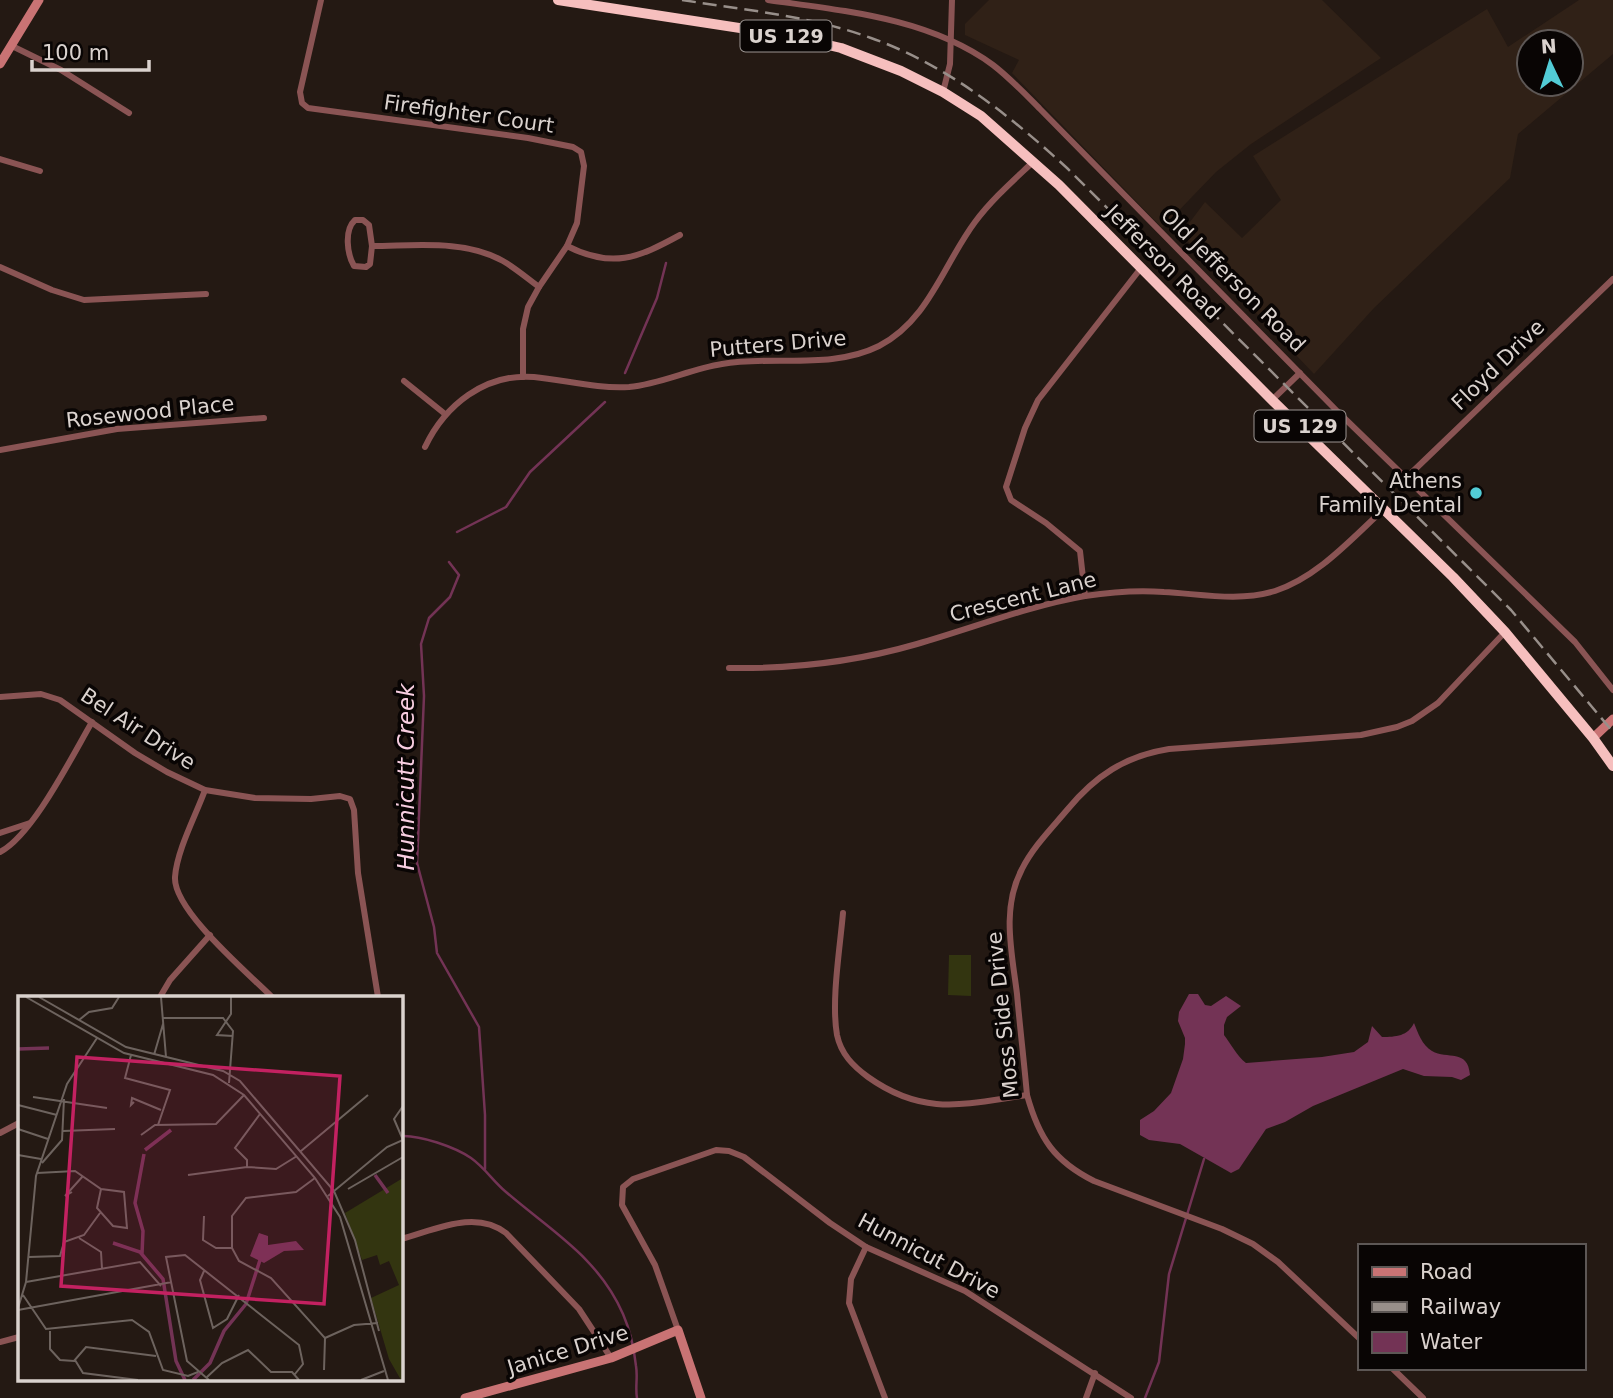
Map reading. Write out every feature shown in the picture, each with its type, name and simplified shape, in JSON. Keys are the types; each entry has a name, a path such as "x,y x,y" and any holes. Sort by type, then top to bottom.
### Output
{"highway":[{"name":"Jefferson Road","path":"558,0 811,41 871,58 943,92 981,116 1034,161 1453,577 1505,632 1613,766"}],"street":[{"path":"0,64 39,0"},
{"name":"Firefighter Court","path":"321,0 300,92 302,103 309,108 528,138 578,149 584,161 577,223 567,246 528,307 523,329 523,377"},
{"name":"Old Jefferson Road","path":"768,0 899,22 928,31 985,60 1005,75 1300,373 1575,642 1613,690"},
{"path":"943,92 948,74 952,0"},
{"path":"12,46 61,70 129,113"},
{"path":"0,159 40,171"},
{"name":"Putters Drive","path":"425,447 445,414 462,399 493,383 523,377 627,387 730,363 839,358 866,352 893,338 918,315 974,223 1034,161"},
{"path":"359,220 367,222 372,246 370,264 366,267 354,266 349,254 348,233 352,223 359,220"},
{"path":"567,246 594,257 618,259 648,252 680,235"},
{"path":"372,246 477,250 503,261 539,287"},
{"path":"0,267 52,290 84,300 206,294"},
{"path":"1085,596 1080,551 1012,500 1006,486 1025,428 1043,393 1141,268"},
{"name":"Floyd Drive","path":"1407,477 1613,279"},
{"path":"1272,400 1300,373"},
{"path":"404,381 445,414"},
{"name":"Rosewood Place","path":"0,450 117,429 264,418"},
{"name":"Crescent Lane","path":"729,668 795,668 846,659 914,645 1085,596 1140,591 1231,597 1264,594 1312,573 1384,509"},
{"name":"Moss Side Drive","path":"1358,1337 1278,1262 1253,1244 1222,1229 1076,1172 1040,1134 1027,1095 1009,930 1012,898 1021,870 1034,850 1090,784 1119,763 1149,752 1361,734 1397,727 1412,721 1438,703 1505,632"},
{"name":"Bel Air Drive","path":"0,697 47,695 67,703 146,759 205,790 255,798 344,796 350,799 354,806 357,861 378,996"},
{"path":"1593,738 1613,719"},
{"path":"0,852 16,841 32,822 92,722"},
{"path":"205,790 179,858 175,881 177,894 185,908 270,996"},
{"path":"0,834 32,822"},
{"path":"843,912 836,1024 841,1049 849,1061 888,1090 930,1104 952,1106 1027,1095"},
{"path":"161,996 170,980 210,935"},
{"path":"0,1133 18,1124"},
{"name":"Hunnicut Drive","path":"678,1330 655,1265 622,1205 622,1188 633,1180 722,1150 734,1152 866,1247 965,1291 1131,1398"},
{"path":"402,1239 469,1221 484,1221 496,1226 506,1233 579,1309 611,1359"},
{"path":"866,1247 851,1279 849,1303 885,1398"},
{"path":"678,1330 701,1398"},
{"name":"Janice Drive","path":"465,1398 611,1359 678,1330"},
{"path":"0,1342 18,1337"},
{"path":"1394,1370 1423,1398"},
{"path":"1086,1398 1095,1373"}],"shaded area":[{"path":"989,0 1322,0 1381,58 1251,144 1216,172 1162,228 1012,73 1019,60 965,35 965,24"},
{"path":"1579,0 1613,0 1613,54 1585,78 1585,28 1537,28"},
{"path":"1487,9 1508,47 1515,42 1515,98 1561,98 1518,134 1510,178 1374,308 1314,374 1181,234 1205,202 1242,238 1281,200 1253,156"}],"green space":[{"path":"949,955 971,955 971,996 948,995"}],"water":[{"path":"1189,994 1198,994 1205,1005 1211,1006 1226,996 1241,1006 1227,1017 1224,1035 1246,1063 1354,1052 1368,1042 1372,1026 1382,1037 1392,1037 1405,1033 1414,1023 1426,1046 1438,1054 1461,1058 1465,1061 1470,1075 1461,1080 1424,1076 1403,1069 1313,1106 1266,1129 1239,1169 1231,1173 1180,1144 1149,1140 1140,1135 1140,1120 1154,1111 1171,1093 1183,1059 1185,1038 1178,1021 1179,1012"}],"waterway":[{"name":"Hunnicutt Creek","path":"625,373 657,298 666,263"},
{"name":"Hunnicutt Creek","path":"457,532 506,507 530,472 605,402"},
{"name":"Hunnicutt Creek","path":"449,562 459,575 450,597 429,618 421,644 424,696 417,863 434,927 437,953 479,1027 485,1115 485,1169"},
{"name":"Hunnicutt Creek","path":"402,1136 437,1142 471,1158 506,1192 587,1261 613,1294 625,1320 637,1370 637,1398"},
{"path":"1145,1398 1159,1362 1169,1274 1204,1159"}],"railway":[{"path":"682,0 801,19 848,30 925,62 999,110 1067,168 1511,610 1613,732"}],"place":[{"name":"Athens Family Dental","path":"1476,493"}]}
